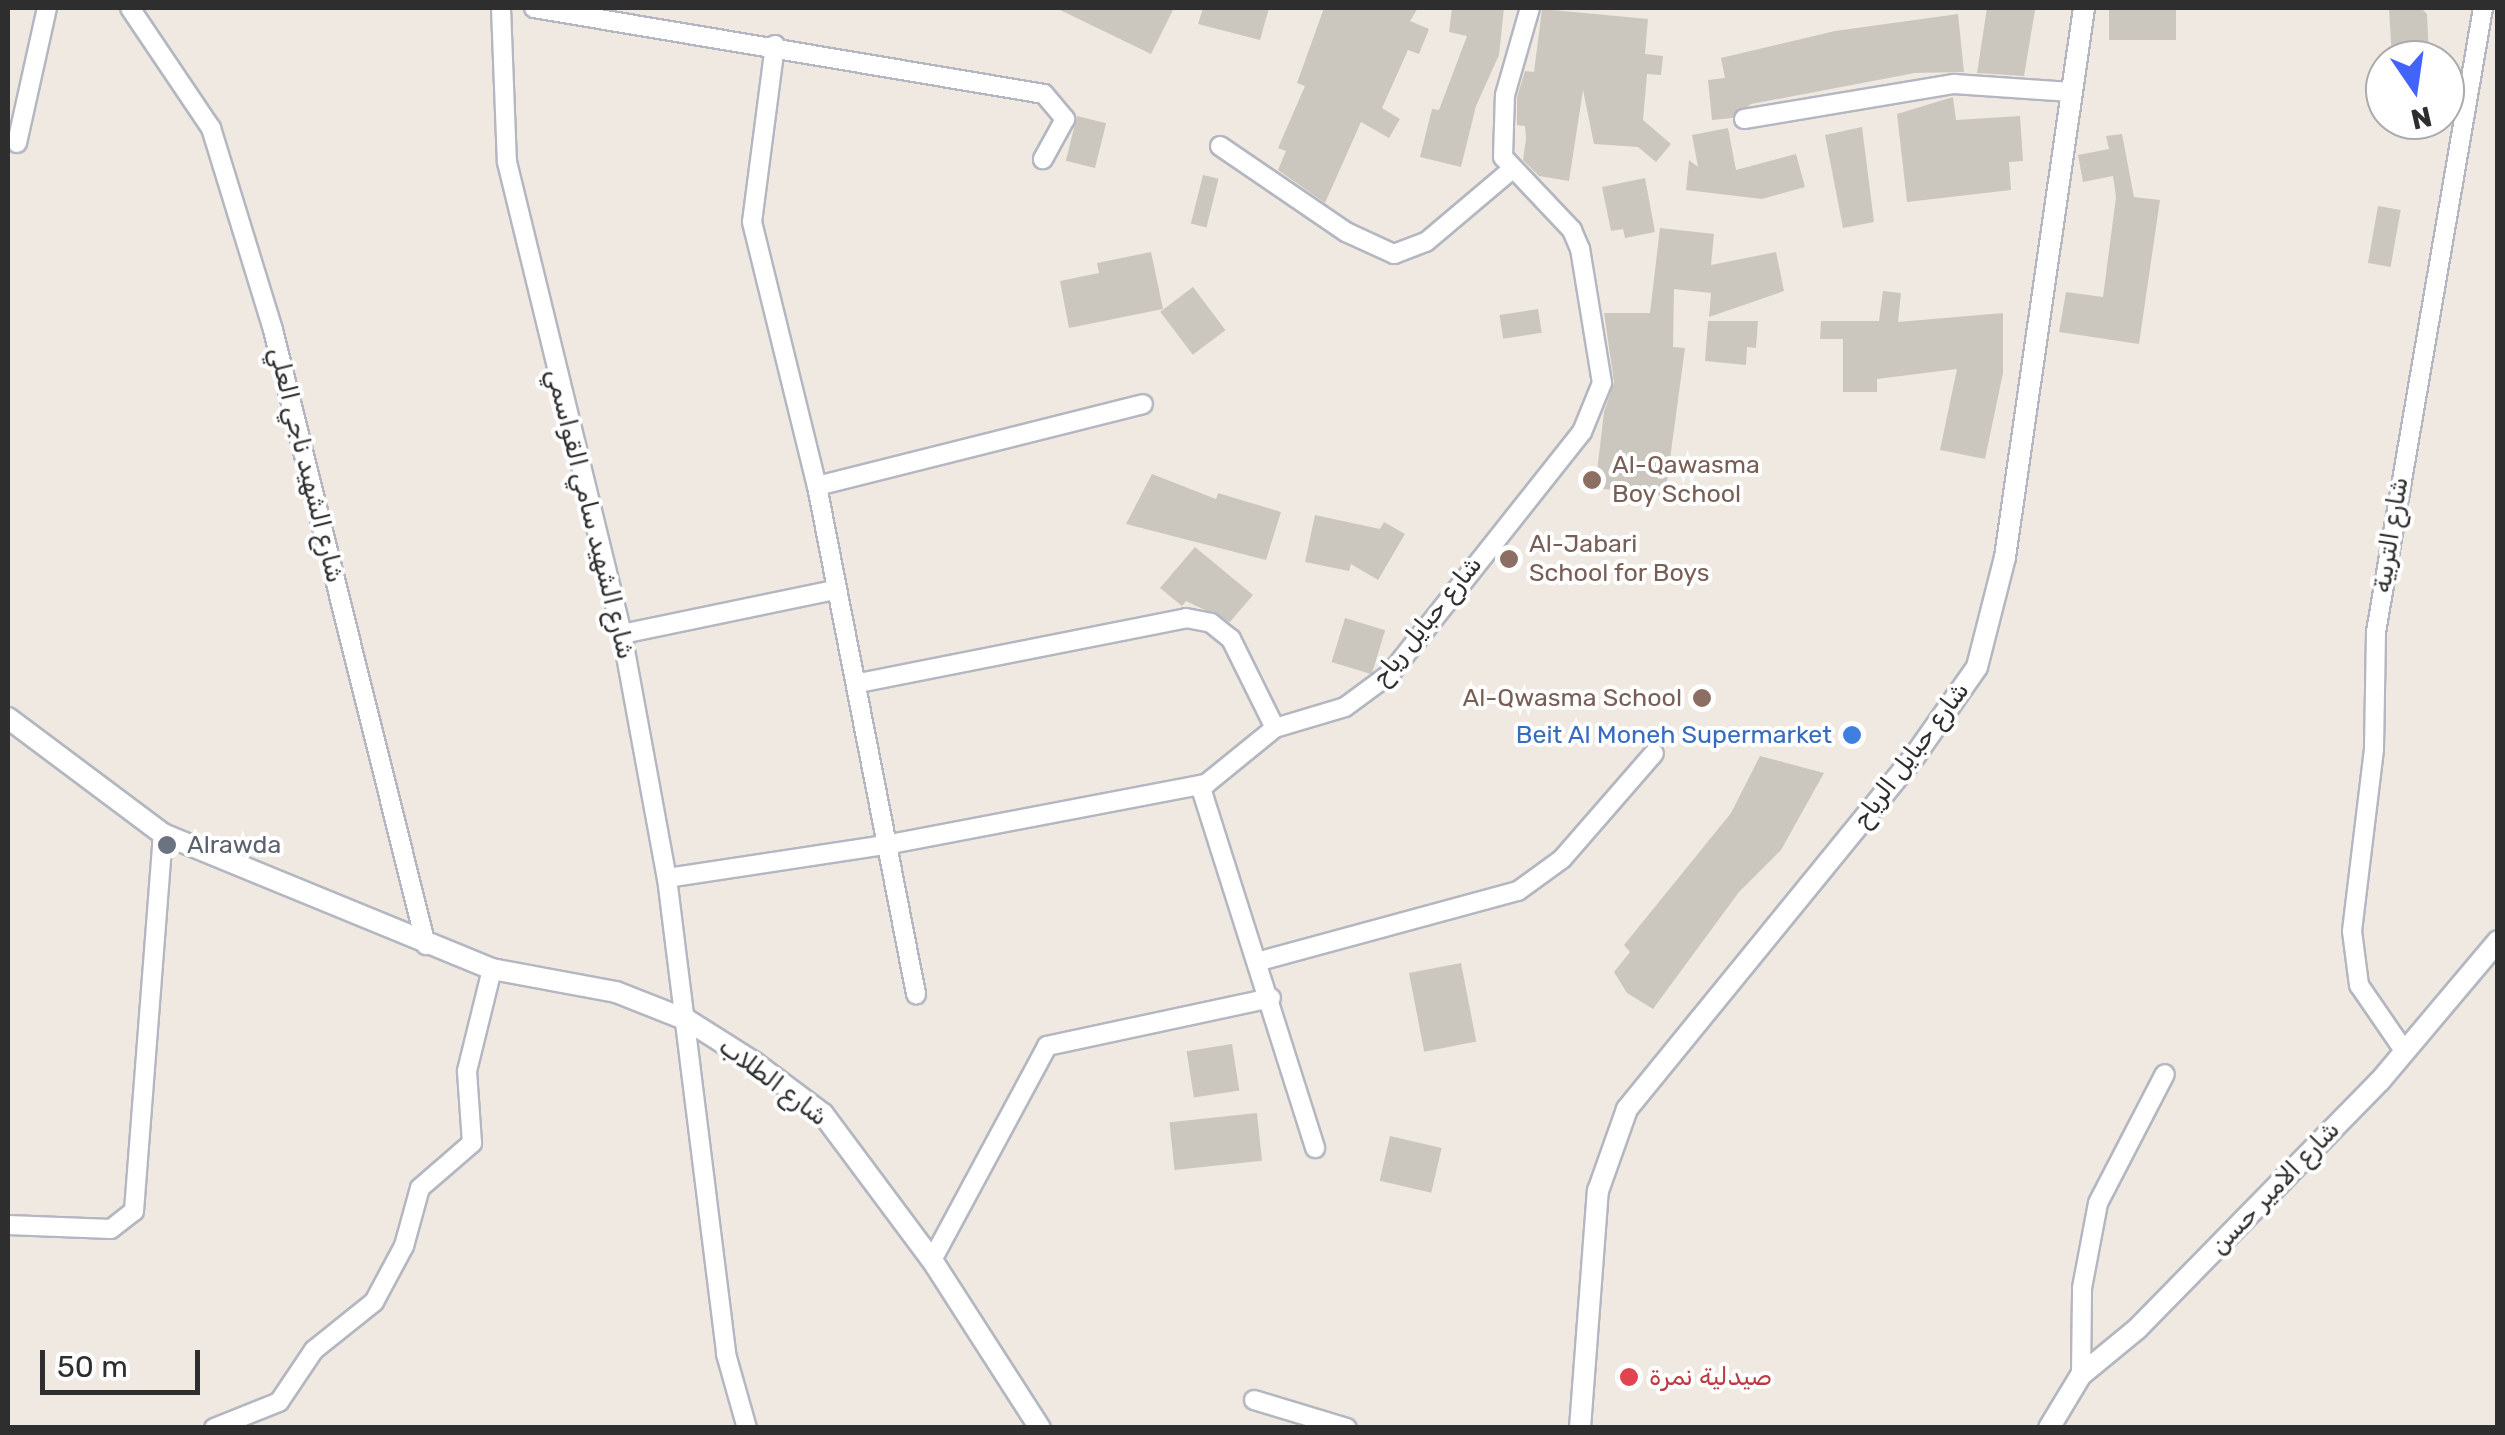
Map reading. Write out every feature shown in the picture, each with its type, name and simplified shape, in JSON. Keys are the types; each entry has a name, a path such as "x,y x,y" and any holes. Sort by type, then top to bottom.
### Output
{"street":[{"path":"17,144 47,8"},
{"name":"شارع الشهيد ناجي العلي","path":"130,8 210,128 273,330 426,945"},
{"name":"شارع الشهيد سامي القواسمي","path":"502,8 507,162 622,634 668,878 726,1354 747,1428"},
{"path":"534,8 775,45 1044,94 1064,119 1043,159"},
{"path":"1220,146 1346,232 1394,254 1426,242 1510,171 1503,157 1505,95 1530,8"},
{"name":"شارع حبايل الرياح","path":"1580,1428 1598,1192 1627,1109 1914,757 1976,667 2005,557 2084,8"},
{"name":"شارع التربية","path":"2405,1052 2359,985 2352,931 2374,748 2376,632 2483,8"},
{"path":"775,45 752,222 818,486 834,590 859,683 916,994"},
{"path":"1744,119 1934,86 2072,92"},
{"name":"شارع حبايل رياح","path":"668,878 891,844 1200,785 1275,728 1345,707 1376,687 1591,416 1603,367 1580,250 1558,214 1510,171"},
{"path":"818,486 1143,404"},
{"path":"622,634 834,590"},
{"path":"859,683 1186,618 1211,623 1231,638 1275,728"},
{"name":"شارع الطلاب","path":"8,718 163,834 492,970 616,992 686,1020 823,1114 932,1260 1040,1428"},
{"path":"1260,961 1534,882 1654,754"},
{"path":"1200,785 1260,961 1315,1148"},
{"path":"8,1224 110,1229 134,1210 163,834"},
{"name":"شارع الامير حسن","path":"2049,1428 2080,1375 2137,1329 2405,1052 2498,940"},
{"path":"214,1428 279,1402 314,1350 374,1302 404,1246 420,1188 472,1143 467,1071 492,970"},
{"path":"932,1260 1047,1046 1271,998"},
{"path":"2080,1375 2082,1288 2098,1202 2165,1074"},
{"path":"1254,1400 1347,1428"}],"building":[{"path":"1056,8 1174,8 1151,54"},
{"path":"1203,8 1269,8 1260,40 1198,24"},
{"path":"1324,8 1418,8 1410,21 1429,29 1419,54 1408,50 1382,108 1400,119 1389,138 1361,122 1325,203 1278,170 1286,151 1278,148 1305,86 1297,83"},
{"path":"1452,8 1504,8 1499,55 1476,106 1461,167 1420,157 1432,109 1439,110 1467,36 1449,32"},
{"path":"1987,8 2035,10 2024,76 1977,73"},
{"path":"2109,8 2176,8 2176,40 2109,40"},
{"path":"2389,8 2421,8 2427,14 2428,40 2391,40"},
{"path":"1542,9 1648,19 1645,54 1663,56 1661,75 1647,74 1643,120 1671,144 1656,162 1638,147 1594,144 1583,90 1569,181 1539,176 1523,160 1525,126 1517,125 1517,97 1525,71 1534,72"},
{"path":"1958,14 1964,72 1915,73 1751,104 1732,118 1712,120 1708,80 1725,78 1721,58 1835,31"},
{"path":"1953,97 1956,120 2020,116 2023,161 2009,162 2011,190 1907,202 1897,114"},
{"path":"1077,116 1106,123 1095,168 1066,161"},
{"path":"1862,127 1874,222 1843,228 1825,135"},
{"path":"1728,128 1736,170 1796,154 1805,187 1762,199 1686,190 1689,160 1698,167 1692,135"},
{"path":"2122,134 2134,197 2160,200 2139,344 2059,332 2066,292 2103,297 2116,197 2113,176 2083,182 2078,155 2109,149 2106,136"},
{"path":"1203,175 1219,179 1206,227 1191,224"},
{"path":"1645,178 1655,232 1625,238 1623,229 1611,231 1602,187"},
{"path":"2378,206 2401,210 2391,267 2368,263"},
{"path":"1660,228 1714,234 1711,265 1776,252 1784,291 1709,317 1711,293 1674,289 1673,347 1685,348 1665,496 1595,488 1604,412 1614,382 1604,313 1650,313"},
{"path":"1151,252 1163,309 1069,328 1060,281 1099,273 1097,263"},
{"path":"1193,287 1225,330 1193,355 1160,312"},
{"path":"1883,291 1901,293 1898,322 2003,313 2003,373 1985,459 1940,450 1957,369 1877,379 1877,392 1843,392 1843,339 1820,339 1821,321 1879,321"},
{"path":"1538,309 1542,333 1503,339 1499,315"},
{"path":"1708,321 1758,321 1756,348 1747,347 1746,365 1705,361"},
{"path":"1152,474 1216,499 1218,493 1281,512 1266,560 1126,524"},
{"path":"1315,515 1380,529 1384,522 1405,534 1378,580 1351,564 1349,571 1305,562"},
{"path":"1195,547 1253,595 1230,622 1186,601 1182,606 1160,588"},
{"path":"1345,618 1385,630 1372,674 1332,662"},
{"path":"1760,756 1824,773 1781,850 1739,892 1653,1009 1627,993 1614,972 1630,952 1624,945 1731,813"},
{"path":"1461,963 1476,1042 1424,1052 1409,973"},
{"path":"1232,1044 1239,1090 1194,1098 1187,1051"},
{"path":"1257,1113 1262,1161 1174,1170 1169,1122"},
{"path":"1390,1136 1442,1148 1431,1193 1380,1181"}],"place":[{"name":"Al-Qawasma Boy School","path":"1592,480"},
{"name":"Al-Jabari School for Boys","path":"1509,559"},
{"name":"Al-Qwasma School","path":"1702,698"},
{"name":"Beit Al Moneh Supermarket","path":"1852,735"},
{"name":"Alrawda","path":"167,845"},
{"name":"صيدلية نمرة","path":"1629,1377"}]}
